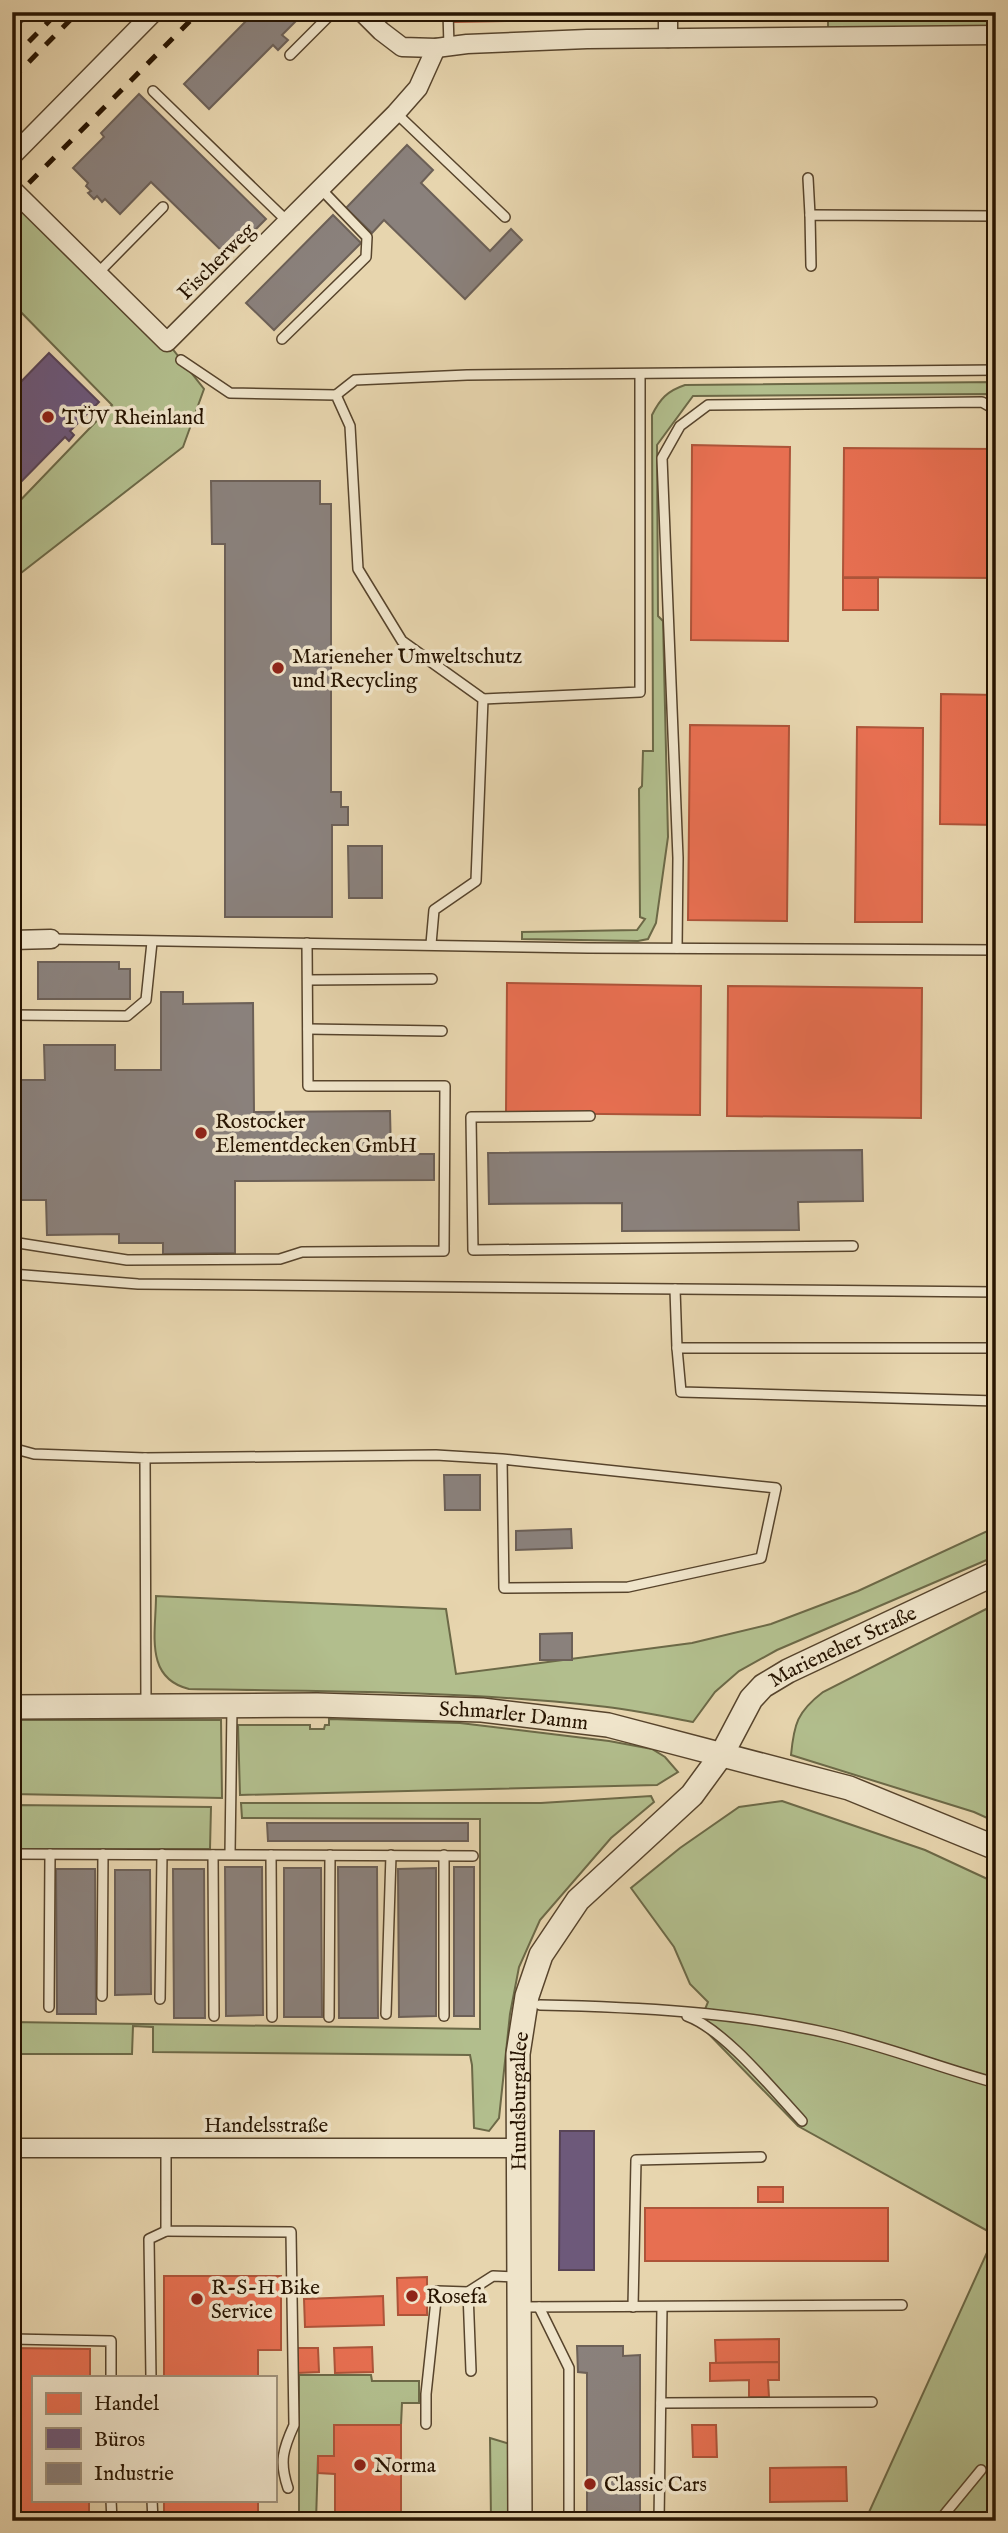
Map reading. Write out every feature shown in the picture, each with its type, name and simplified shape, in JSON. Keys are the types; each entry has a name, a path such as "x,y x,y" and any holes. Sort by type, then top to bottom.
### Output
{"street":[{"path":"12,156 153,12"},
{"path":"362,12 402,47 668,38 996,35"},
{"path":"668,12 668,38"},
{"name":"Fischerweg","path":"12,189 167,342 396,113 418,88 443,47"},
{"path":"12,940 51,939"},
{"name":"Marieneher Straße","path":"722,1754 751,1699 764,1686 788,1671 996,1573"},
{"name":"Schmarler Damm","path":"12,1707 317,1705 482,1710 608,1725 849,1788 996,1848"},
{"name":"Hundsburgallee","path":"520,2521 529,2307 519,2277 517,2054 527,1996 541,1955 578,1900 692,1795 722,1754"},
{"name":"Handelsstraße","path":"12,2148 519,2148"}],"lane":[{"path":"290,55 333,12"},
{"path":"443,47 448,12"},
{"path":"153,91 287,221"},
{"path":"396,113 505,217"},
{"path":"808,178 811,266"},
{"path":"282,339 366,257 367,237 320,188"},
{"path":"98,273 163,207"},
{"path":"810,215 996,216"},
{"path":"181,360 230,393 336,395 355,380 467,375 996,370"},
{"path":"336,395 350,426 358,569 402,641 483,699 640,692 640,374"},
{"path":"677,948 678,858 662,458 680,426 708,405 982,402 996,410"},
{"path":"430,944 434,910 476,881 483,699"},
{"path":"51,939 996,950"},
{"path":"12,1015 127,1016 146,1000 152,942"},
{"path":"12,1242 127,1260 279,1259 302,1252 444,1251 445,1087 308,1086 307,943"},
{"path":"308,980 432,979"},
{"path":"308,1029 442,1031"},
{"path":"590,1115 471,1117 473,1250 853,1246"},
{"path":"12,1274 138,1284 996,1292"},
{"path":"675,1289 681,1392 996,1401"},
{"path":"677,1348 996,1348"},
{"path":"12,1448 34,1454 145,1458 436,1455 502,1459 775,1488 761,1558 628,1587 504,1588 502,1459"},
{"path":"145,1458 146,1707"},
{"path":"230,1854 232,1707"},
{"path":"12,1854 473,1856"},
{"path":"49,2007 50,1854"},
{"path":"102,1996 103,1854"},
{"path":"160,1999 162,1854"},
{"path":"213,1854 214,2016"},
{"path":"271,1855 272,2017"},
{"path":"329,2017 330,1855"},
{"path":"386,2014 391,1856"},
{"path":"444,1856 444,2016"},
{"path":"540,2006 665,2008 791,2025 832,2034 996,2083"},
{"path":"665,2008 699,2020 736,2052 802,2120"},
{"path":"166,2148 166,2231"},
{"path":"634,2307 636,2160 761,2157"},
{"path":"150,2376 149,2239 166,2231 290,2232 294,2426 282,2451 284,2477 288,2488"},
{"path":"426,2424 426,2394 437,2291 468,2292 493,2276 519,2277"},
{"path":"468,2292 471,2371"},
{"path":"529,2307 902,2305"},
{"path":"529,2307 569,2368 569,2521"},
{"path":"659,2521 662,2307"},
{"path":"12,2339 111,2341 111,2376"},
{"path":"661,2403 872,2402"},
{"path":"939,2521 981,2470"},
{"path":"111,2502 111,2521"},
{"path":"152,2502 153,2521"}],"green space":[{"path":"828,12 996,12 996,29 828,30"},
{"path":"12,200 167,342 204,389 183,447 12,580 12,509 112,405 12,303"},
{"path":"996,382 996,398 991,394 693,396 657,445 658,616 663,621 668,837 656,923 648,939 638,941 522,939 522,932 637,930 645,919 640,917 639,789 642,786 643,751 653,751 652,415 661,400 673,390 685,385"},
{"path":"996,1527 996,1556 777,1650 739,1671 715,1692 693,1722 610,1707 496,1697 189,1689 165,1675 156,1652 156,1596 446,1609 456,1674 692,1643 771,1624 858,1591"},
{"path":"996,1604 996,1822 974,1812 791,1755 798,1719 807,1706 823,1692"},
{"path":"329,1719 460,1723 609,1741 652,1749 665,1757 678,1772 657,1785 240,1795 238,1725 310,1725 310,1729 324,1729 325,1725 329,1725"},
{"path":"12,1720 221,1720 222,1798 12,1794"},
{"path":"651,1796 654,1802 611,1838 540,1920 519,1967 510,2014 499,2118 489,2131 474,2128 470,2055 153,2052 153,2027 133,2026 132,2054 12,2054 12,2022 480,2029 480,1819 242,1818 241,1803 541,1803"},
{"path":"782,1801 925,1850 996,1883 996,2493 982,2521 865,2521 995,2235 798,2126 699,2024 708,2002 690,1984 674,1947 631,1888 680,1848 739,1807"},
{"path":"12,1805 211,1807 210,1849 12,1849"},
{"path":"299,2375 371,2375 372,2381 419,2381 419,2403 402,2403 401,2425 334,2425 334,2456 318,2457 316,2521 299,2521"},
{"path":"490,2438 510,2444 513,2521 491,2521"}],"building: Handel":[{"path":"455,12 506,12 506,21 455,22"},
{"path":"692,445 790,447 788,641 691,640"},
{"path":"844,448 996,449 996,578 843,577"},
{"path":"843,578 878,578 878,610 843,610"},
{"path":"941,694 996,695 996,825 940,824"},
{"path":"690,725 789,726 787,921 688,920"},
{"path":"857,727 923,728 922,922 855,922"},
{"path":"507,983 701,986 700,1115 506,1113"},
{"path":"728,986 922,988 921,1118 727,1116"},
{"path":"758,2187 783,2187 783,2202 758,2202"},
{"path":"645,2208 888,2208 888,2261 645,2261"},
{"path":"164,2276 281,2276 281,2350 258,2350 258,2376 164,2376"},
{"name":"Rosefa","path":"427,2277 427,2315 398,2315 397,2278"},
{"path":"383,2296 384,2325 305,2327 304,2299"},
{"path":"779,2339 779,2362 716,2363 715,2340"},
{"path":"372,2347 373,2372 335,2373 334,2348"},
{"path":"12,2348 90,2349 90,2376 32,2376 32,2502 89,2502 89,2521 12,2521"},
{"path":"297,2348 318,2348 319,2372 298,2373"},
{"path":"779,2362 779,2380 768,2380 769,2397 749,2397 749,2380 710,2381 710,2363"},
{"name":"Norma","path":"334,2425 401,2425 401,2521 335,2521 335,2474 318,2473 318,2456 334,2456"},
{"path":"692,2425 716,2425 717,2457 693,2457"},
{"path":"846,2467 847,2501 770,2502 770,2468"},
{"path":"164,2502 258,2502 258,2514 164,2514"}],"building: Büros":[{"name":"TÜV Rheinland","path":"49,353 99,402 70,431 74,435 69,441 65,437 12,491 12,391"},
{"path":"560,2131 594,2131 594,2270 559,2270"}],"building: Industrie":[{"path":"12,12 32,12 12,32"},
{"path":"249,12 305,12 282,35 288,40 278,50 273,45 209,109 184,84 247,20 244,17"},
{"path":"139,94 266,219 228,257 151,182 120,214 105,199 102,202 97,196 94,199 88,193 91,191 86,186 88,183 73,168 104,137 101,133"},
{"path":"407,145 433,170 421,183 490,251 511,229 522,240 465,299 384,220 372,233 346,208"},
{"path":"333,215 361,243 274,330 246,303"},
{"name":"Marieneher Umweltschutz und Recycling","path":"211,481 320,481 320,504 331,504 331,792 341,792 341,807 348,807 348,825 332,825 332,917 225,917 225,544 212,544"},
{"path":"348,846 382,846 382,898 349,898"},
{"path":"38,962 119,962 119,969 130,969 130,999 38,999"},
{"name":"Rostocker Elementdecken GmbH","path":"161,992 183,992 183,1004 253,1003 254,1112 390,1111 391,1154 434,1154 434,1180 235,1181 235,1253 163,1254 163,1243 119,1243 119,1234 47,1235 46,1200 12,1200 12,1080 45,1080 44,1045 115,1045 115,1070 161,1070"},
{"path":"862,1150 863,1201 798,1202 799,1230 622,1231 622,1203 489,1204 488,1153"},
{"path":"444,1475 480,1475 480,1510 445,1510"},
{"path":"571,1529 572,1548 516,1550 516,1531"},
{"path":"572,1633 572,1660 540,1660 540,1634"},
{"path":"267,1823 468,1823 468,1841 268,1841"},
{"path":"225,1867 262,1867 263,2015 226,2016"},
{"path":"338,1867 377,1867 378,2018 339,2018"},
{"path":"454,1867 474,1867 474,2016 454,2016"},
{"path":"284,1868 321,1868 322,2017 284,2017"},
{"path":"436,1868 436,2016 399,2017 398,1869"},
{"path":"56,1869 95,1869 96,2014 57,2014"},
{"path":"173,1869 204,1869 205,2018 174,2018"},
{"path":"115,1870 150,1870 151,1994 115,1995"},
{"path":"577,2346 623,2346 623,2356 640,2355 640,2521 587,2521 587,2373 578,2372"}],"railway":[{"path":"12,59 58,12"},
{"path":"12,79 78,12"},
{"path":"12,200 199,12"}],"place":[{"name":"TÜV Rheinland","path":"48,417"},
{"name":"Marieneher Umweltschutz und Recycling","path":"278,668"},
{"name":"Rostocker Elementdecken GmbH","path":"201,1133"},
{"name":"Rosefa","path":"412,2296"},
{"name":"R-S-H Bike Service","path":"197,2299"},
{"name":"Norma","path":"360,2465"},
{"name":"Classic Cars","path":"590,2484"}]}
